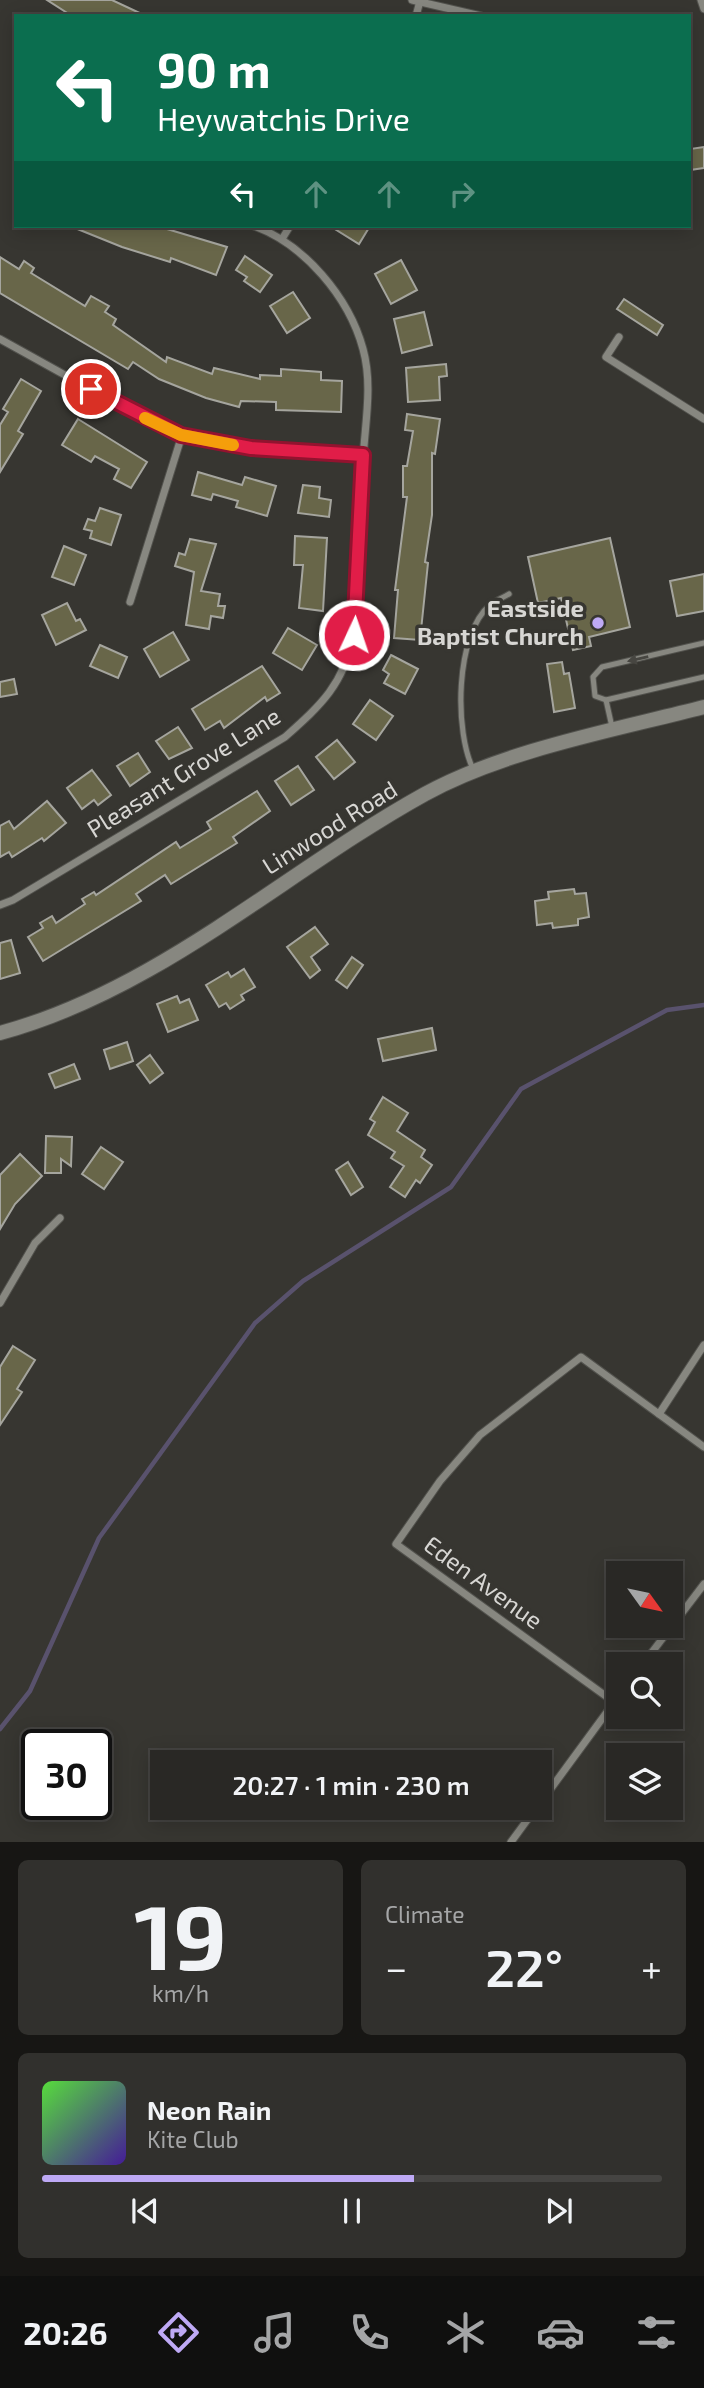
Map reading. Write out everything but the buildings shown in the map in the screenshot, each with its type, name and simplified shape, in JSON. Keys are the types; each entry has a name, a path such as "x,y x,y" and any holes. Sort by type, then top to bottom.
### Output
{"street":[{"path":"412,0 473,14"},
{"path":"701,0 704,9"},
{"name":"Pleasant Grove Lane","path":"0,905 13,900 285,737 328,696 348,665 354,635 368,396 363,349 349,316 332,288 306,257 282,239 258,228"},
{"path":"282,239 289,228"},
{"path":"619,337 606,357 704,419"},
{"path":"0,339 137,415 181,435 251,448 363,455"},
{"path":"130,602 181,435"},
{"name":"Linwood Road","path":"0,1033 47,1018 174,955 426,794 474,772 613,730 704,707"},
{"path":"0,1303 35,1243 60,1217"},
{"path":"659,1414 704,1345"},
{"name":"Eden Avenue","path":"606,1693 396,1544 440,1481 480,1435 581,1357 704,1447"},
{"path":"652,1652 704,1584"},
{"path":"552,1787 606,1714"},
{"path":"511,1842 527,1820"}],"lane":[{"path":"474,772 463,742 464,657 483,612 490,604 509,594"},
{"path":"704,643 602,667 593,677 596,696 606,700 704,677"},
{"path":"606,700 613,730"}],"waterway":[{"path":"0,1729 30,1691 99,1538 255,1323 303,1281 451,1187 521,1089 667,1010 704,1005"}],"slow traffic":[{"path":"145,418 181,435 233,445"}],"place":[{"name":"Eastside Baptist Church","path":"598,623"}],"route":[{"path":"91,389 137,415 181,435 251,448 363,455 354,635"}]}
